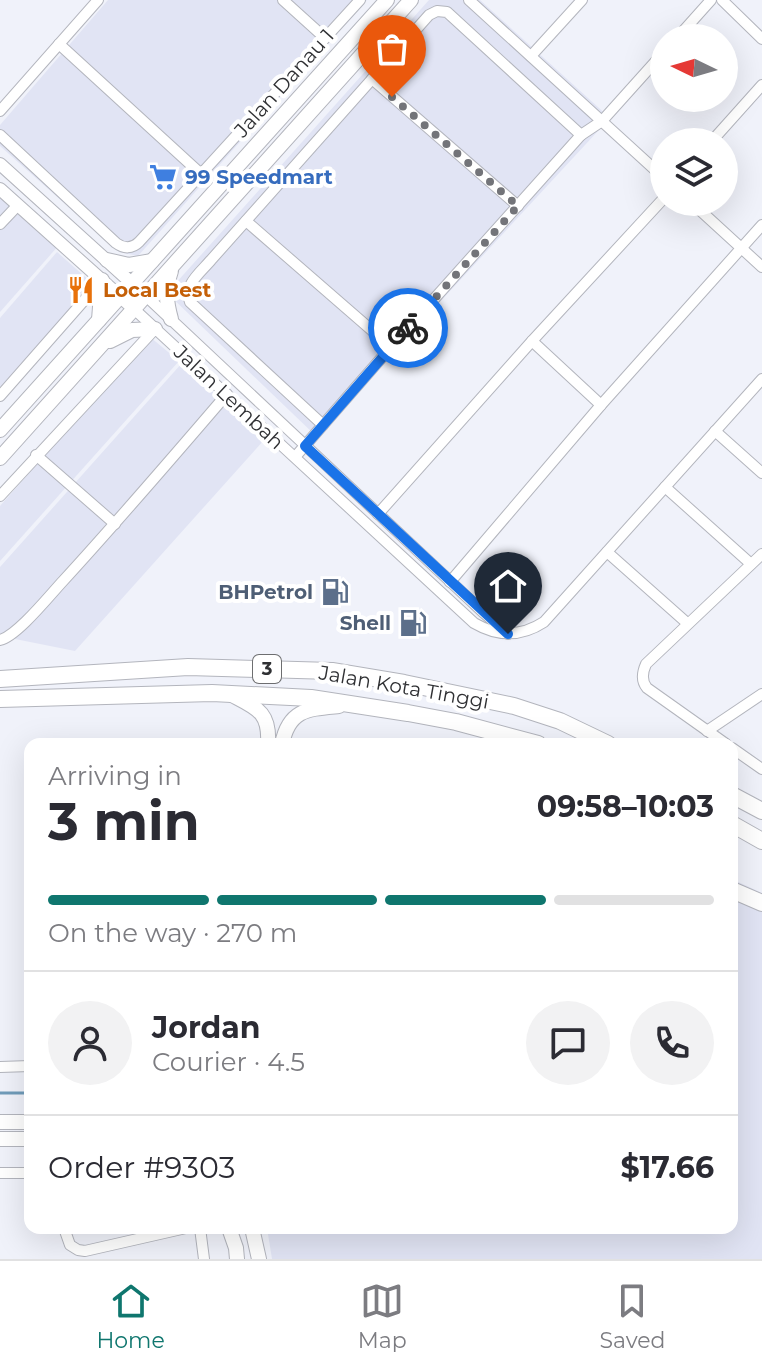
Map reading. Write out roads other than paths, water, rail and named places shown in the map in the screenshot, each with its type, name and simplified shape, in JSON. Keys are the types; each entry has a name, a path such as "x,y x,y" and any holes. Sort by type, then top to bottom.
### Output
{"highway":[{"name":"Jalan Kota Tinggi","path":"0,679 188,667 332,671 514,706 560,721 595,738"},
{"name":"Jalan Kota Tinggi","path":"0,699 228,693 311,698 456,722 516,738"},
{"path":"738,798 762,811"},
{"path":"738,827 762,841"},
{"path":"738,893 762,903"}],"main road":[{"path":"0,430 387,0"},
{"path":"0,458 411,0"},
{"path":"107,260 129,265 152,261"},
{"path":"171,319 166,284 172,266"},
{"path":"99,320 102,280"},
{"path":"101,346 132,330 155,329"},
{"path":"228,693 261,712 267,723 268,738"},
{"path":"284,738 288,725 303,711 355,704"},
{"path":"0,1122 24,1122"},
{"path":"0,1139 24,1139"},
{"path":"231,1234 237,1259"},
{"path":"253,1234 259,1259"}],"street":[{"path":"0,111 98,0"},
{"path":"283,0 325,38"},
{"name":"Jalan Danau 1","path":"0,135 116,243 123,247 136,245 360,0"},
{"path":"469,0 650,165"},
{"path":"531,56 582,0"},
{"path":"690,24 711,0"},
{"path":"722,0 762,39"},
{"path":"323,425 190,302 187,293 191,284 372,79 429,15 437,11 447,12 581,135"},
{"path":"59,44 201,174"},
{"path":"295,457 581,135 602,121 650,68"},
{"path":"372,79 518,206"},
{"path":"724,128 762,85"},
{"path":"0,164 146,296"},
{"path":"0,189 134,309"},
{"path":"0,224 18,205"},
{"path":"378,514 650,213"},
{"path":"706,216 762,267"},
{"path":"246,221 391,347"},
{"path":"450,582 601,405 762,225"},
{"path":"0,396 102,280"},
{"name":"Jalan Lembah","path":"146,296 508,634"},
{"name":"Jalan Lembah","path":"134,309 474,623 498,634 508,634"},
{"path":"0,496 155,329"},
{"path":"532,341 601,405"},
{"path":"508,634 525,632 544,622 762,379"},
{"path":"0,640 8,638 35,612 227,394"},
{"path":"715,431 762,473"},
{"path":"36,455 115,524"},
{"path":"665,487 751,564"},
{"path":"607,552 687,623"},
{"path":"717,738 647,688 643,681 646,664 762,554"},
{"path":"707,731 761,695"},
{"path":"738,752 762,769"},
{"path":"0,1067 24,1066"},
{"path":"0,1173 24,1173"},
{"path":"65,1234 67,1242 85,1251 160,1234"},
{"path":"201,1234 204,1259"}],"waterway":[{"path":"0,1093 24,1093"}],"place":[{"name":"99 Speedmart","path":"163,177"},
{"name":"Local Best","path":"81,290"},
{"name":"BHPetrol","path":"335,592"},
{"name":"Shell","path":"413,623"}]}
